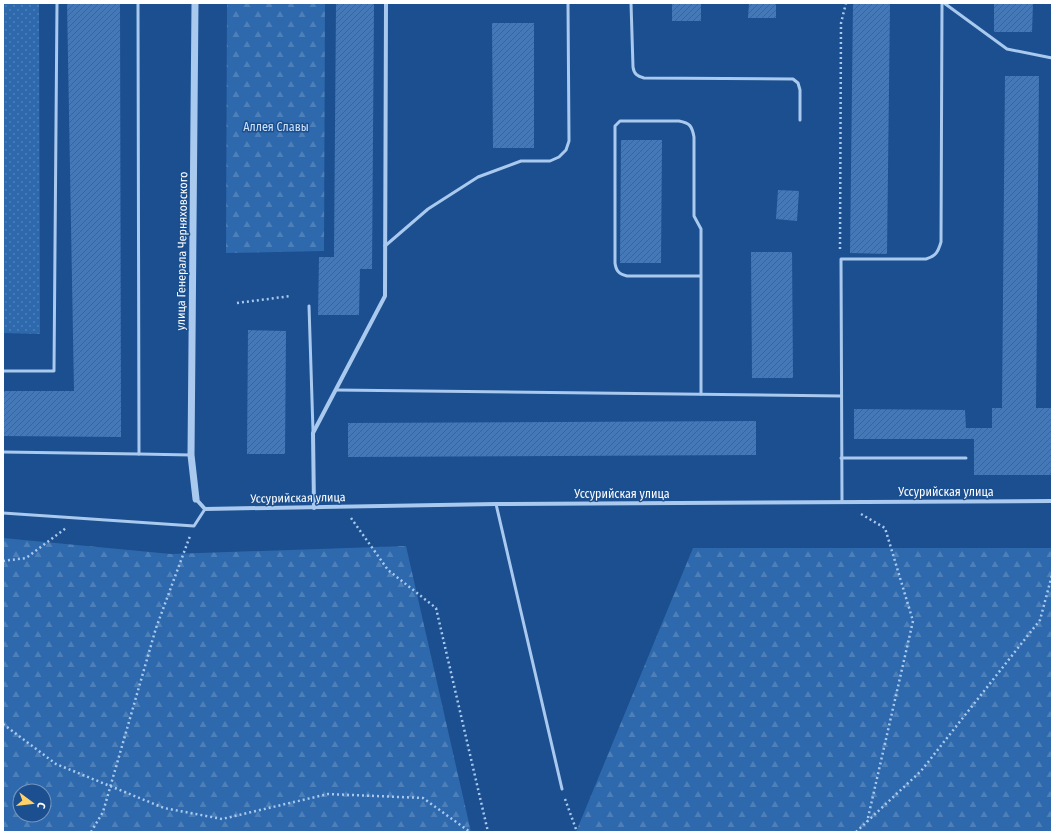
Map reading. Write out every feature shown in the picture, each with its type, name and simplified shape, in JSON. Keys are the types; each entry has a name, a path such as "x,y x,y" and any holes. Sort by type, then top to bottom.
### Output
{"street":[{"name":"улица Генерала Черняховского","path":"195,3 191,455 196,499"},
{"path":"314,508 313,433 385,296 386,3"},
{"path":"196,499 205,510"},
{"name":"Уссурийская улица","path":"205,510 496,504 1052,501"}],"lane":[{"path":"3,371 54,371 57,3"},
{"path":"138,3 139,454"},
{"path":"385,246 428,208 478,177 521,161 550,161 559,157 566,150 569,142 568,3"},
{"path":"631,3 633,67 634,72 638,76 644,78 793,79 798,83 800,90 800,120"},
{"path":"842,502 840,259 926,260 933,257 939,251 941,242 943,3"},
{"path":"943,3 1007,49 1052,58"},
{"path":"702,276 627,276 620,274 616,270 615,126 620,121 679,121 687,122 692,127 694,137 694,216 701,229 702,276 702,394"},
{"path":"309,306 313,433"},
{"path":"336,390 841,396"},
{"path":"3,452 191,455"},
{"path":"842,458 966,458"},
{"path":"496,504 562,789"},
{"path":"3,513 194,526 205,510"}],"path":[{"path":"840,259 840,23 846,3"},
{"path":"237,303 291,296"},
{"path":"842,502 885,528 913,621 867,822"},
{"path":"344,507 388,570 436,608 488,832"},
{"path":"3,561 26,558 79,518"},
{"path":"91,832 102,812 156,628 194,526"},
{"path":"856,832 922,771 1040,620 1052,575"},
{"path":"3,724 56,764 164,808 222,819 328,794 423,798 470,832"},
{"path":"562,789 577,832"}],"green space":[{"path":"3,3 39,3 40,334 3,333"},
{"name":"Аллея Славы","path":"227,3 325,3 324,251 226,253"},
{"path":"3,538 171,554 406,546 471,832 3,832"},
{"path":"693,548 1052,548 1052,832 576,832"}],"building":[{"path":"67,3 120,3 121,437 3,436 3,391 74,391"},
{"path":"336,3 374,3 372,269 360,269 359,315 318,315 319,257 334,257"},
{"path":"672,3 701,3 701,21 672,21"},
{"path":"749,3 776,3 776,18 748,18"},
{"path":"994,3 1033,3 1032,32 994,32"},
{"path":"853,4 890,4 887,254 850,253"},
{"path":"492,23 534,23 534,148 493,148"},
{"path":"1005,76 1039,76 1036,408 1052,408 1052,475 974,475 974,439 854,439 854,409 965,410 966,428 992,428 992,408 1002,408"},
{"path":"621,140 662,140 661,263 620,263"},
{"path":"778,190 799,191 797,221 776,219"},
{"path":"751,252 792,252 793,378 752,378"},
{"path":"248,330 286,331 285,454 247,454"},
{"path":"756,421 756,455 348,457 348,423"}]}
